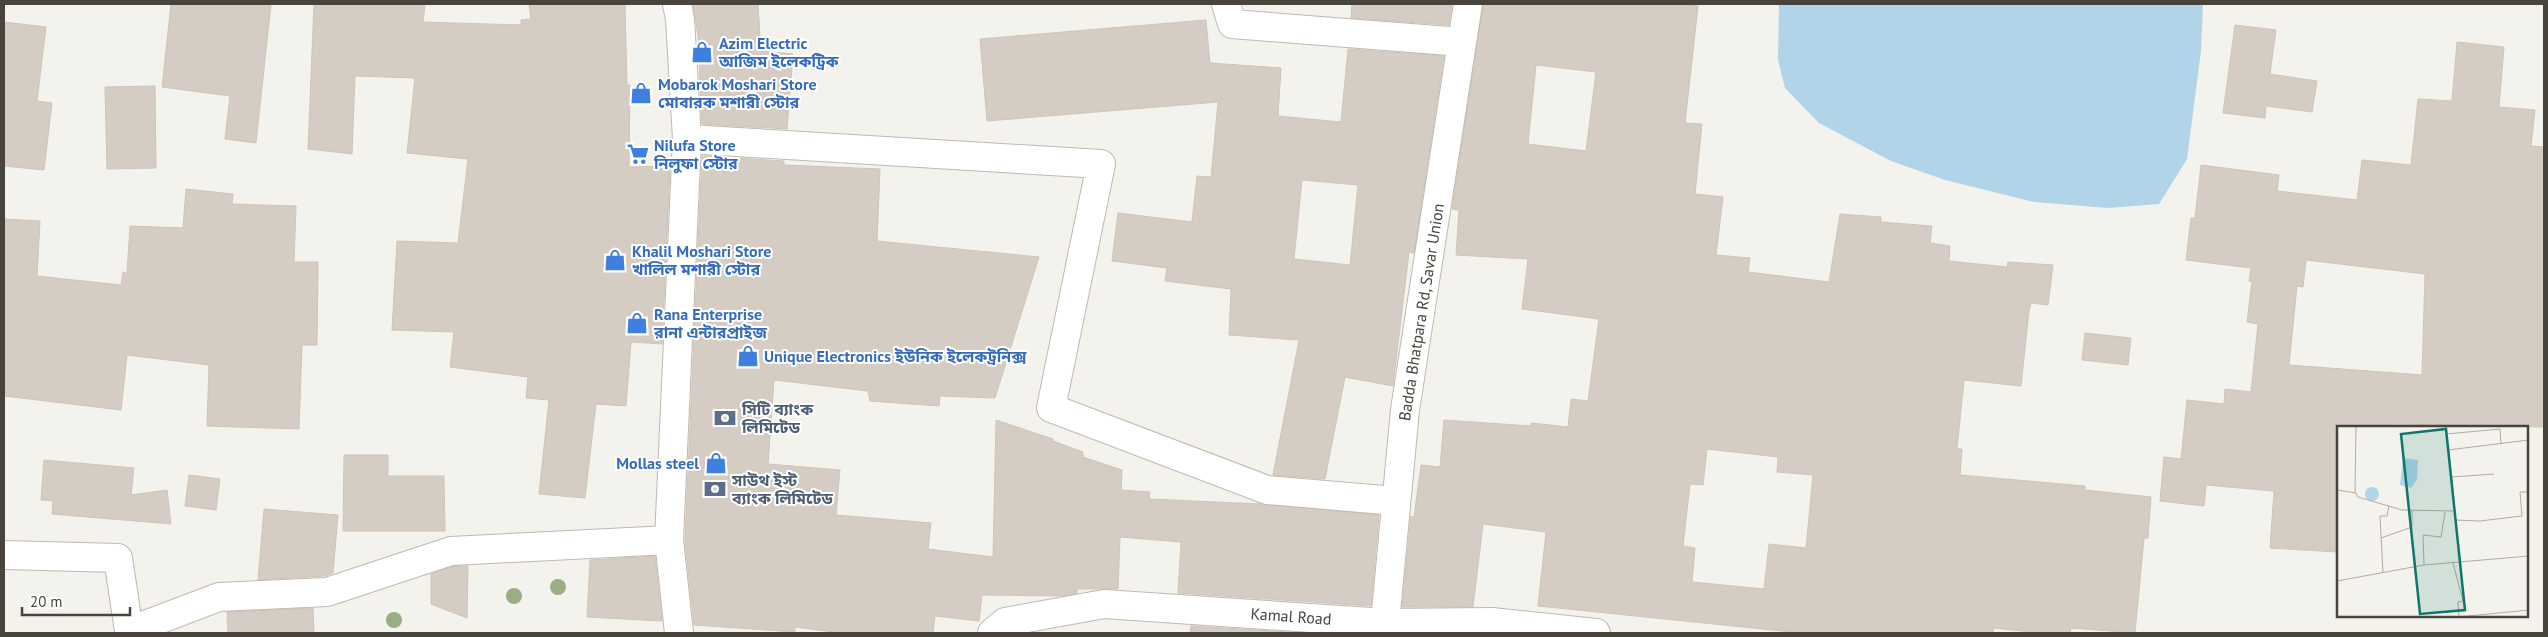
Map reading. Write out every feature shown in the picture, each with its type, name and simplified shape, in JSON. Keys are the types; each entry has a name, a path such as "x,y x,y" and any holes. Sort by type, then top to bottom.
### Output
{"street":[{"path":"677,4 680,19 687,138 669,540 680,633"},
{"path":"1226,4 1232,24 1462,42"},
{"name":"Badda Bhatpara Rd, Savar Union","path":"1385,622 1405,410 1468,4"},
{"path":"687,138 1101,164 1051,408 1267,490 1396,501"},
{"path":"4,554 118,558 128,631 219,597 327,592 451,551 669,540"},
{"name":"Kamal Road","path":"992,633 1005,622 1104,604 1260,624 1492,622 1596,633"}],"water":[{"path":"1779,4 2203,4 2201,51 2187,159 2159,204 2108,208 2034,202 1945,180 1891,161 1819,123 1785,88 1778,60"}],"building":[{"path":"171,4 271,4 256,143 225,139 230,96 162,87"},
{"path":"314,4 425,4 423,22 521,25 521,20 531,19 529,4 625,4 627,85 630,85 629,167 670,166 662,344 631,342 626,406 596,404 585,498 539,494 549,400 526,398 528,377 450,367 454,332 392,330 397,241 458,243 468,159 407,153 415,78 355,76 352,154 308,149"},
{"path":"693,4 758,4 761,51 793,54 787,129 702,124 698,36"},
{"path":"1352,4 1452,4 1449,25 1351,18"},
{"path":"1483,4 1680,4 1698,6 1685,123 1702,124 1695,194 1723,197 1716,255 1750,258 1748,272 1829,282 1840,214 1881,217 1881,222 1932,226 1930,243 1950,246 1949,261 2007,267 2008,262 2053,265 2048,305 2031,303 2021,386 1964,380 1957,449 1962,449 1960,475 2085,486 2085,490 2151,497 2148,538 2144,538 2135,633 2071,628 2070,633 2040,633 1994,628 1993,633 1801,633 1538,606 1546,532 1483,524 1473,607 1402,607 1411,516 1414,517 1421,465 1440,467 1444,420 1531,426 1531,423 1568,427 1571,399 1588,401 1599,319 1522,309 1528,259 1456,255 1459,210 1452,209","holes":["1536,65 1596,72 1586,151 1528,144","1707,449 1778,457 1777,472 1813,475 1806,548 1769,544 1764,589 1692,582 1695,548 1683,546 1690,484 1703,485"]},
{"path":"1206,20 1210,63 1281,68 1278,116 1341,122 1348,49 1444,56 1414,253 1409,252 1393,386 1345,377 1325,479 1273,475 1299,340 1229,335 1231,289 1165,281 1167,268 1112,261 1118,213 1192,222 1197,176 1211,177 1218,102 987,121 980,39","holes":["1302,180 1358,185 1350,265 1294,259"]},
{"path":"4,22 46,27 37,101 52,103 44,170 4,166"},
{"path":"2235,25 2276,30 2270,74 2317,81 2312,112 2266,106 2265,118 2223,113"},
{"path":"2457,42 2504,47 2499,107 2535,110 2531,146 2544,147 2544,427 2394,424 2394,426 2337,426 2337,552 2270,548 2274,491 2206,485 2204,506 2160,501 2164,457 2181,459 2187,400 2224,404 2225,389 2251,392 2258,324 2247,322 2252,281 2249,281 2251,268 2186,260 2191,218 2195,218 2201,165 2279,175 2277,191 2357,200 2362,160 2411,165 2418,99 2452,101","holes":["2306,260 2425,274 2422,375 2289,365 2297,286 2303,287"]},
{"path":"155,86 156,168 107,169 105,87"},
{"path":"702,156 784,161 784,165 880,169 877,241 1039,257 995,398 940,396 939,406 870,401 868,391 774,380 768,464 840,470 836,515 931,523 928,549 993,557 996,420 1053,439 1053,441 1083,452 1083,457 1122,470 1121,490 1150,492 1149,499 1261,504 1379,515 1371,606 1178,593 1181,542 1120,537 1118,589 1077,589 1077,593 1062,596 982,595 979,621 935,616 933,633 842,633 795,627 795,632 694,625 685,540"},
{"path":"186,189 233,194 232,204 296,206 294,262 318,262 317,345 302,345 299,429 207,426 209,365 127,355 121,410 4,396 4,219 40,221 37,276 121,285 123,272 127,273 130,226 183,228"},
{"path":"2085,333 2131,338 2128,365 2082,360"},
{"path":"344,455 388,455 388,476 444,476 445,531 343,531"},
{"path":"44,460 134,468 131,495 167,490 171,524 52,514 53,501 41,500"},
{"path":"189,475 220,479 216,510 185,506"},
{"path":"264,509 338,515 333,573 324,576 258,580"},
{"path":"655,556 662,621 587,617 590,560"},
{"path":"454,566 468,566 467,618 431,604 431,574"},
{"path":"313,608 314,633 228,633 227,612"},
{"path":"1191,626 1305,633 1190,633"}],"place":[{"name":"Azim Electric আজিম ইলেকট্রিক","path":"702,52"},
{"name":"Mobarok Moshari Store মোবারক মশারী স্টোর","path":"641,93"},
{"name":"Nilufa Store নিলুফা স্টোর","path":"638,154"},
{"name":"Khalil Moshari Store খালিল মশারী স্টোর","path":"615,260"},
{"name":"Rana Enterprise রানা এন্টারপ্রাইজ","path":"637,323"},
{"name":"Unique Electronics ইউনিক ইলেকট্রনিক্স","path":"748,356"},
{"name":"সিটি ব্যাংক লিমিটেড","path":"725,418"},
{"name":"Mollas steel","path":"716,463"},
{"name":"সাউথ ইস্ট ব্যাংক লিমিটেড","path":"715,489"}]}
